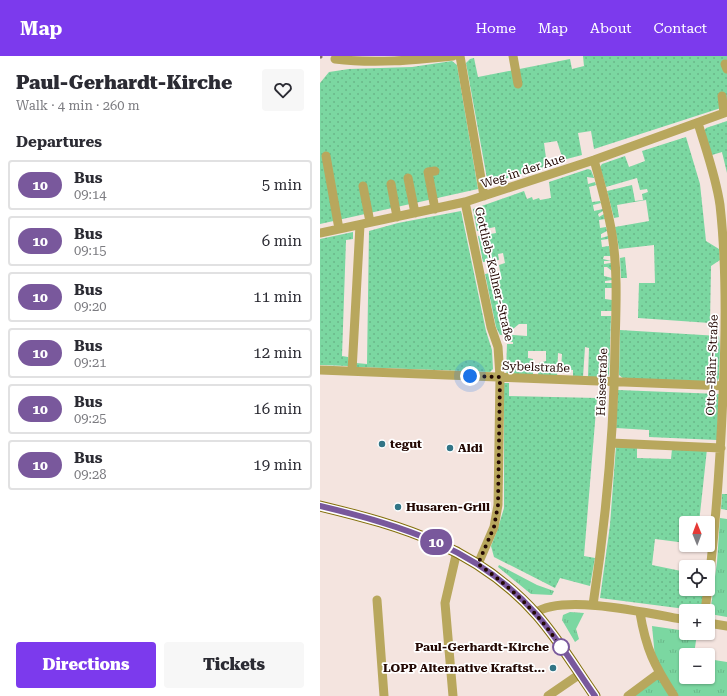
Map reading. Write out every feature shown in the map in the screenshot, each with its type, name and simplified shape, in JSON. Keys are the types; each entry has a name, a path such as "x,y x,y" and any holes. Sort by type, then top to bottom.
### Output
{"main road":[{"path":"320,506 400,527 456,551 478,564 493,575 535,613 550,631 595,696"}],"street":[{"path":"335,59 356,62 405,61 453,56"},
{"name":"Gottlieb-Kellner-Straße","path":"460,56 484,196"},
{"path":"513,56 518,84"},
{"path":"722,96 726,113"},
{"name":"Weg in der Aue","path":"320,233 465,202 594,160 726,113"},
{"name":"Otto-Bähr-Straße","path":"698,123 720,203 725,246 727,292 725,386 721,448 712,564 706,604"},
{"path":"326,156 339,229"},
{"name":"Heisestraße","path":"593,605 605,525 611,443 614,381 615,260 606,202 594,160"},
{"path":"434,209 428,172 435,171"},
{"path":"408,178 415,213"},
{"path":"391,184 397,217"},
{"path":"363,186 370,222"},
{"name":"Gottlieb-Kellner-Straße","path":"465,202 490,327 498,347 500,377 498,505 494,527 478,564"},
{"path":"352,372 360,225"},
{"name":"Sybelstraße","path":"320,370 725,386"},
{"path":"611,443 721,448"},
{"path":"453,696 445,603 456,551"},
{"path":"377,600 384,696"},
{"path":"535,613 543,608 552,606 593,605 679,619"},
{"path":"640,613 648,650 659,673 674,696"},
{"path":"715,624 727,626"},
{"path":"628,696 659,673"},
{"path":"548,696 580,674"}],"green space":[{"path":"583,56 727,56 727,106 594,149 591,131 578,133 582,155 563,160 557,141 544,143 547,166 488,184 466,63 470,59 474,58 478,77 570,59 572,69 584,66"},
{"path":"452,61 457,65 478,189 320,224 320,83 329,72 349,69 412,67"},
{"path":"727,121 727,173 722,152 712,155 704,131 706,128"},
{"path":"686,137 700,184 706,241 719,249 720,260 711,266 710,323 638,318 639,283 655,283 654,245 619,249 615,227 649,221 646,200 617,205 619,217 614,218 607,191 632,185 635,201 643,200 642,194 648,192 647,189 640,190 637,178 606,187 600,167 602,164 625,156 629,167 645,161 642,151"},
{"path":"588,169 591,170 594,178 587,177 588,184 595,182 596,185 589,187 592,202 600,201 601,203 593,205 594,211 603,209 603,211 598,214 599,217 604,214 605,219 599,220 600,228 606,227 607,231 601,234 601,238 608,236 608,239 601,240 602,247 609,246 611,256 604,256 603,259 611,261 604,261 604,264 611,263 612,271 607,267 604,267 604,276 612,278 612,280 605,281 605,283 612,283 612,288 605,288 605,299 612,300 612,311 601,311 601,316 611,316 609,375 607,377 588,377 589,348 585,347 583,377 573,377 573,370 561,369 562,354 558,353 557,377 538,376 539,363 546,361 546,351 528,351 528,358 533,359 533,376 509,375 506,372 507,344 513,344 513,342 507,342 507,338 513,335 527,336 527,324 519,324 507,334 500,335 496,327 485,274 500,271 499,265 505,263 503,253 498,254 499,260 483,262 478,236 496,233 495,227 477,231 473,209 524,191 527,199 532,197 533,200 539,198 540,200 551,198 549,182"},
{"path":"461,211 486,331 492,350 493,369 490,372 356,367 356,363 367,364 369,231 398,223"},
{"path":"353,232 353,239 346,240 342,356 348,357 348,366 320,365 320,239"},
{"path":"625,257 627,278 621,278 620,258"},
{"path":"620,330 719,336 719,378 717,382 624,379 619,375"},
{"path":"504,383 509,383 509,396 597,398 584,556 595,558 590,586 560,578 555,588 494,557 491,546 504,508"},
{"path":"618,390 719,394 717,440 649,437 649,430 616,428"},
{"path":"616,446 637,447 637,458 671,459 672,449 707,449 700,516 679,516 679,542 655,539 652,565 679,571 679,596 703,596 702,604 679,604 679,608 600,598 610,525"},
{"path":"722,494 727,494 727,510 721,509"},
{"path":"720,518 727,519 727,617 715,615 715,604 711,604 712,596 715,596"},
{"path":"499,565 537,585 554,591 552,595 531,594 498,567"},
{"path":"570,612 584,613 576,629 579,639 575,642 562,620 563,615"},
{"path":"652,626 679,630 679,640 696,640 695,648 679,648 679,684 715,684 715,660 727,662 727,696 633,696 657,678"}],"bus line":[{"name":"10","path":"320,506 400,527 456,551 478,564 493,575 535,613 550,631 595,696"}],"place":[{"name":"tegut","path":"382,444"},
{"name":"Aldi","path":"450,448"},
{"name":"Husaren-Grill","path":"398,507"},
{"name":"Paul-Gerhardt-Kirche","path":"561,647"},
{"name":"LOPP Alternative Kraftst...","path":"553,668"}],"route":[{"path":"470,376 500,377 498,505 494,527 478,564 493,575 535,613 561,647"}]}
